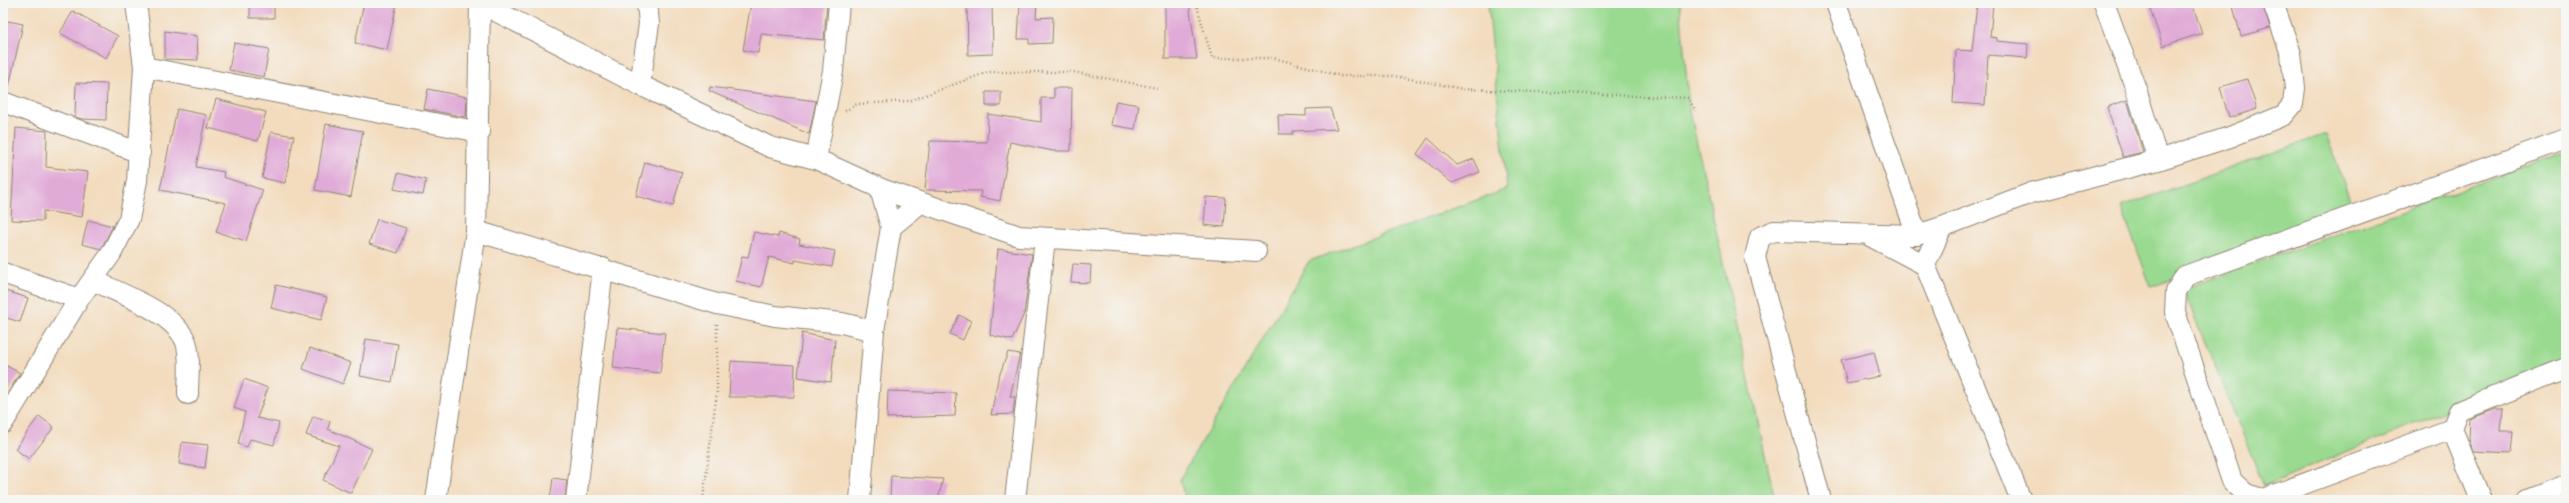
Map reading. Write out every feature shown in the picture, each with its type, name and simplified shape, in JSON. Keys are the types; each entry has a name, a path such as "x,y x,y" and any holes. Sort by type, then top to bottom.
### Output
{"street":[{"path":"3,423 79,299 111,254 129,219 137,181 140,153 144,67 136,3"},
{"path":"436,500 476,231 480,132 480,3 640,85 770,146 816,159 880,189 1019,236 1044,239 1086,238 1256,251"},
{"path":"640,85 649,24 647,3"},
{"path":"816,159 833,71 839,3"},
{"path":"1836,3 1917,235"},
{"path":"2104,3 2136,89 2158,160"},
{"path":"1821,500 1755,257 1760,237 1774,231 1917,235 2032,193 2158,160 2230,137 2284,115 2292,104 2295,88 2291,54 2273,3"},
{"path":"144,67 480,132"},
{"path":"3,102 140,153"},
{"path":"2452,429 2263,499 2246,494 2232,481 2174,312 2176,292 2185,276 2566,139"},
{"path":"860,500 874,331 891,227 880,189"},
{"path":"891,227 920,203"},
{"path":"1925,265 1942,227"},
{"path":"476,231 603,268 718,304 774,316 842,323 874,331"},
{"path":"1866,234 1925,265 2021,500"},
{"path":"1015,500 1044,239"},
{"path":"576,500 603,268"},
{"path":"3,273 79,299"},
{"path":"93,280 163,316 180,330 186,343 188,394"},
{"path":"2481,500 2452,429 2459,411 2566,368"},
{"path":"2526,500 2566,485"}],"path":[{"path":"1196,3 1212,58 1274,58 1341,76 1394,76 1463,89 1688,98 1696,111"},
{"path":"823,123 857,104 909,101 988,72 1073,72 1157,88"},
{"path":"703,500 717,391 718,304"}],"green space":[{"path":"1488,3 1680,3 1689,107 1775,500 1185,500 1180,479 1309,261 1507,189"},
{"path":"2326,134 2354,211 2151,287 2121,207"},
{"path":"2566,152 2566,361 2264,486 2183,289"}],"building":[{"path":"250,3 274,3 274,18 250,18"},
{"path":"364,3 397,3 387,50 355,43"},
{"path":"751,3 827,3 824,40 761,34 758,53 743,50"},
{"path":"967,3 992,3 993,54 968,55"},
{"path":"1020,3 1037,3 1036,18 1053,17 1052,43 1029,44 1029,39 1018,39"},
{"path":"1165,3 1189,3 1197,59 1165,59"},
{"path":"1977,3 1993,4 1990,37 1997,38 1997,41 2028,44 2027,58 1988,55 1985,105 1953,103 1956,50 1972,51"},
{"path":"2148,3 2192,3 2202,33 2163,46"},
{"path":"2232,3 2262,3 2270,28 2241,36"},
{"path":"73,11 118,36 106,58 60,33"},
{"path":"3,20 23,24 9,86 3,86"},
{"path":"165,31 197,36 198,60 165,59"},
{"path":"234,43 269,49 264,77 229,70"},
{"path":"2247,79 2257,109 2229,118 2220,87"},
{"path":"76,83 107,84 106,120 82,119 75,117"},
{"path":"710,87 816,101 809,134 709,91"},
{"path":"1054,88 1072,88 1071,151 1053,151 1010,142 1000,201 980,197 981,191 925,190 930,141 987,142 988,114 1041,122 1041,98 1054,98"},
{"path":"428,89 467,97 466,117 424,109"},
{"path":"986,92 1001,92 1001,106 986,106"},
{"path":"216,99 266,112 258,141 208,128"},
{"path":"2127,100 2143,152 2123,157 2107,107"},
{"path":"1116,101 1139,105 1135,129 1111,125"},
{"path":"1330,108 1337,129 1293,131 1293,134 1279,134 1278,115 1306,116 1306,109"},
{"path":"177,109 206,115 196,167 224,172 223,177 263,190 246,241 216,232 226,203 160,190"},
{"path":"326,124 363,131 351,197 315,190"},
{"path":"16,128 47,131 46,167 88,172 82,217 43,211 43,221 11,220"},
{"path":"271,132 294,136 285,183 262,178"},
{"path":"1428,138 1457,165 1474,159 1480,172 1452,183 1417,154"},
{"path":"645,162 682,172 673,206 636,196"},
{"path":"398,173 426,180 423,195 394,189"},
{"path":"1206,197 1226,198 1224,227 1204,225"},
{"path":"377,219 406,228 398,253 369,244"},
{"path":"88,220 113,226 101,249 82,244"},
{"path":"754,232 778,237 779,233 800,239 799,244 835,251 832,267 795,260 795,263 769,257 761,287 736,281 742,256 748,257"},
{"path":"998,249 1032,254 1024,314 1012,340 990,335"},
{"path":"1073,264 1091,265 1090,283 1071,282"},
{"path":"276,285 327,297 321,320 271,308"},
{"path":"3,290 28,298 20,322 3,317"},
{"path":"959,315 971,321 963,340 950,334"},
{"path":"617,328 665,333 660,373 613,368"},
{"path":"802,333 835,340 831,382 798,377"},
{"path":"366,339 398,344 392,382 360,376"},
{"path":"310,348 351,363 343,384 303,369"},
{"path":"1008,352 1020,354 1010,397 1015,397 1013,414 991,415 998,379"},
{"path":"1874,352 1880,376 1847,383 1841,360"},
{"path":"731,361 795,365 794,397 729,397"},
{"path":"3,364 20,373 3,401"},
{"path":"244,379 268,388 257,418 279,423 274,445 250,439 247,447 238,444 245,412 234,408"},
{"path":"888,391 956,393 955,416 887,418"},
{"path":"2496,409 2503,409 2501,431 2513,431 2511,453 2473,451 2469,439 2470,419"},
{"path":"39,416 54,427 29,459 15,449"},
{"path":"313,416 330,421 328,429 372,449 351,493 323,480 339,446 306,435"},
{"path":"182,442 208,445 205,468 179,464"},
{"path":"891,476 943,479 938,500 890,500"},
{"path":"553,478 567,480 565,500 550,500"}]}
